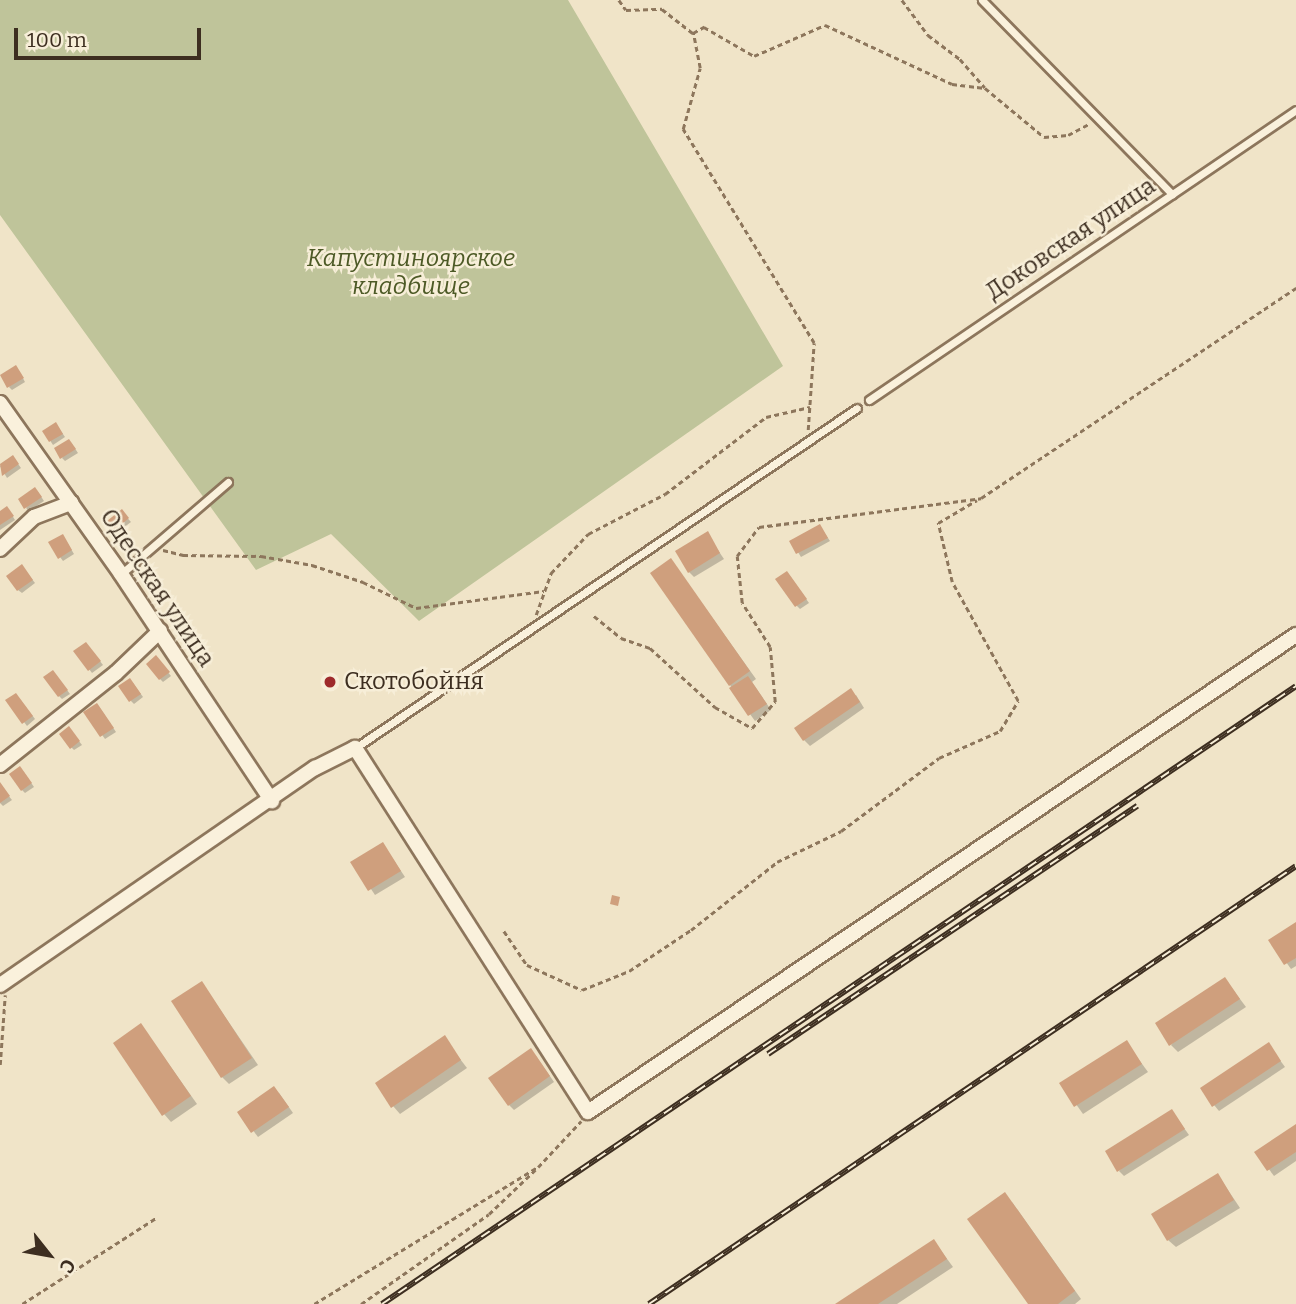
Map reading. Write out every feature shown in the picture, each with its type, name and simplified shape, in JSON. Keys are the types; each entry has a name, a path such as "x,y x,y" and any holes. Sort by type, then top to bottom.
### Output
{"street":[{"name":"Одесская улица","path":"0,403 160,631 272,801"},
{"path":"0,549 34,517 71,503"},
{"path":"0,765 116,673 160,631"},
{"path":"3,983 272,801 315,768 355,748 589,1112 1296,635"}],"lane":[{"path":"982,0 1172,194"},
{"name":"Доковская улица","path":"869,400 1296,110"},
{"path":"355,748 857,408"},
{"path":"121,574 228,482"}],"path":[{"path":"619,0 626,10 662,9 693,33 700,68 684,129 814,344 807,442"},
{"path":"902,0 928,35 960,59 985,88 1044,137 1068,135 1098,119"},
{"path":"693,33 704,27 754,56 825,25 952,84 985,88"},
{"path":"504,931 527,965 582,990 629,971 691,930 777,862 841,831 939,758 1000,730 1018,701 952,582 938,523 980,498 1296,288"},
{"path":"531,627 551,573 588,534 665,494 766,417 810,407"},
{"path":"594,616 621,638 650,648 715,707 752,728 775,702 770,647 742,603 737,556 759,527 980,498"},
{"path":"152,547 183,555 261,556 312,565 363,582 416,608 544,591"},
{"path":"0,1065 3,983"},
{"path":"361,1304 489,1214 589,1112"},
{"path":"314,1304 538,1167"},
{"path":"22,1304 156,1218"}],"green space":[{"name":"Капустиноярское кладбище","path":"0,0 568,0 783,366 419,621 331,534 256,570 0,215"}],"building":[{"path":"16,365 24,378 7,388 0,375"},
{"path":"56,422 63,434 49,442 42,431"},
{"path":"69,439 76,449 60,459 54,448"},
{"path":"13,455 19,464 2,476 0,464"},
{"path":"35,487 42,497 24,509 18,499"},
{"path":"7,506 14,516 0,525 0,511"},
{"path":"122,509 129,518 115,530 107,521"},
{"path":"820,524 828,538 796,554 789,541"},
{"path":"708,531 720,553 688,573 675,551"},
{"path":"63,534 72,550 58,559 48,542"},
{"path":"671,558 750,671 729,686 650,573"},
{"path":"22,564 33,580 17,591 6,576"},
{"path":"787,571 807,599 795,607 775,579"},
{"path":"86,642 101,661 88,671 73,651"},
{"path":"156,655 170,672 159,680 146,664"},
{"path":"53,670 68,690 58,697 43,677"},
{"path":"748,676 767,704 748,716 729,688"},
{"path":"130,678 141,694 129,702 118,686"},
{"path":"851,688 860,702 803,741 794,728"},
{"path":"16,693 33,716 22,724 5,700"},
{"path":"97,703 114,728 100,737 83,712"},
{"path":"69,726 80,741 70,749 59,734"},
{"path":"20,766 32,783 21,791 9,774"},
{"path":"0,782 10,796 0,803"},
{"path":"383,842 401,871 368,891 350,862"},
{"path":"612,895 620,897 618,906 610,904"},
{"path":"1296,922 1296,958 1284,965 1268,940"},
{"path":"1225,977 1240,999 1169,1046 1155,1023"},
{"path":"202,981 252,1058 221,1078 171,1001"},
{"path":"141,1023 191,1096 162,1116 113,1043"},
{"path":"445,1035 461,1060 391,1108 375,1083"},
{"path":"1127,1040 1142,1064 1074,1107 1059,1083"},
{"path":"1269,1042 1281,1061 1212,1107 1200,1088"},
{"path":"531,1048 550,1076 508,1106 488,1078"},
{"path":"274,1086 289,1107 251,1133 237,1112"},
{"path":"1172,1109 1185,1129 1117,1172 1105,1151"},
{"path":"1296,1124 1296,1152 1267,1171 1254,1152"},
{"path":"1218,1173 1234,1200 1167,1241 1151,1214"},
{"path":"1005,1192 1075,1291 1058,1304 1028,1304 967,1219"},
{"path":"934,1239 947,1259 878,1304 835,1304"}],"railway":[{"path":"382,1304 1296,686"},
{"path":"768,1054 1137,806"},
{"path":"649,1304 1296,866"}],"place":[{"name":"Скотобойня","path":"330,682"}]}
